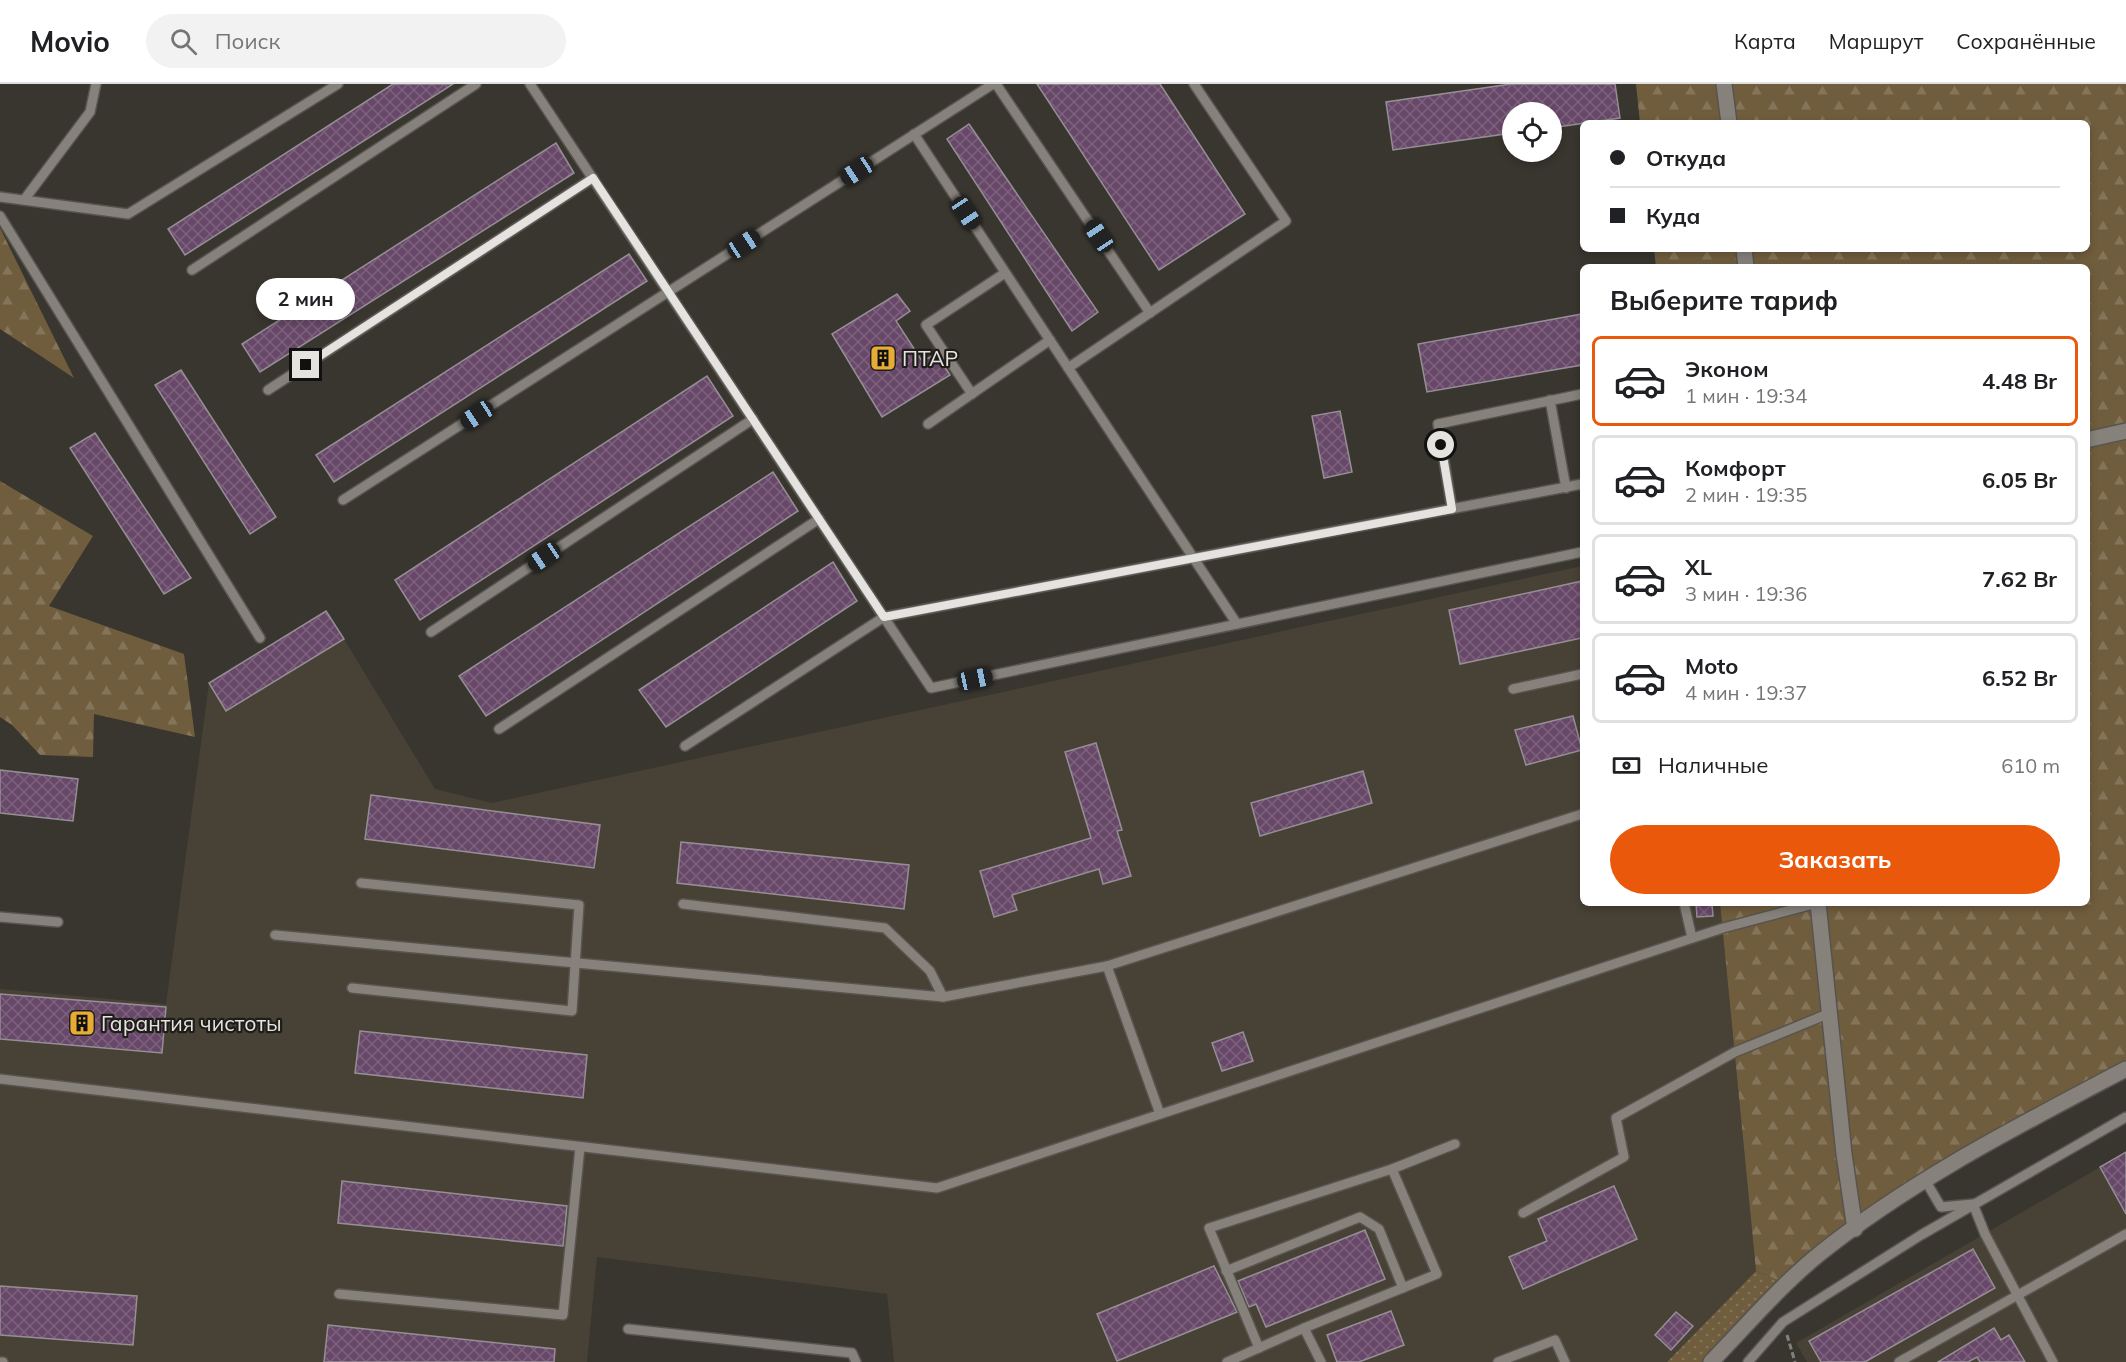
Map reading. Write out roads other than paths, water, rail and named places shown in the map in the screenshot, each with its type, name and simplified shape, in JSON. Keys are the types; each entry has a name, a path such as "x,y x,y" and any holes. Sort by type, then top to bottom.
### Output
{"main road":[{"path":"1724,84 1729,120"},
{"path":"2090,439 2126,431"},
{"path":"1817,906 1844,1154 1855,1229"},
{"path":"1711,1362 1818,1255 1925,1180 2126,1069"}],"lane":[{"path":"24,200 90,112 96,84"},
{"path":"0,197 128,214 338,84"},
{"path":"192,270 476,84"},
{"path":"530,84 931,688 1580,552"},
{"path":"343,500 994,84 1150,313"},
{"path":"1068,368 1286,221 1194,84"},
{"path":"914,134 1238,624"},
{"path":"268,390 593,178"},
{"path":"0,216 260,638"},
{"path":"972,394 926,325 1005,273"},
{"path":"928,424 1050,340"},
{"path":"1452,509 1438,424 1580,393"},
{"path":"1550,400 1566,488"},
{"path":"431,632 753,419"},
{"path":"685,746 884,617 1580,484"},
{"path":"499,729 819,519"},
{"path":"1513,689 1580,674"},
{"path":"275,935 943,997 1107,966 1580,815"},
{"path":"352,988 572,1011 577,963 579,905 361,884"},
{"path":"683,904 885,928 930,971 943,997"},
{"path":"1685,906 1692,938"},
{"path":"0,1079 937,1188 1692,938 1806,906"},
{"path":"0,917 58,922"},
{"path":"1107,966 1160,1114"},
{"path":"1523,1213 1624,1157 1616,1118 1735,1052 1830,1013"},
{"path":"1748,1362 1784,1322 1973,1204 2126,1118"},
{"path":"1259,1348 1209,1228 1392,1169 1455,1143"},
{"path":"339,1294 563,1315 580,1147"},
{"path":"1227,1362 1437,1274 1392,1169"},
{"path":"1925,1180 1941,1207 1973,1204"},
{"path":"1973,1204 1985,1234 2054,1362"},
{"path":"1226,1271 1360,1217 1379,1229 1403,1288"},
{"path":"1899,1362 2126,1234"},
{"path":"1304,1328 1322,1362"},
{"path":"628,1329 852,1353 856,1362"},
{"path":"1498,1362 1555,1340 1565,1362"}],"place":[{"name":"ПТАР","path":"883,358"},
{"name":"Гарантия чистоты","path":"82,1023"}]}
